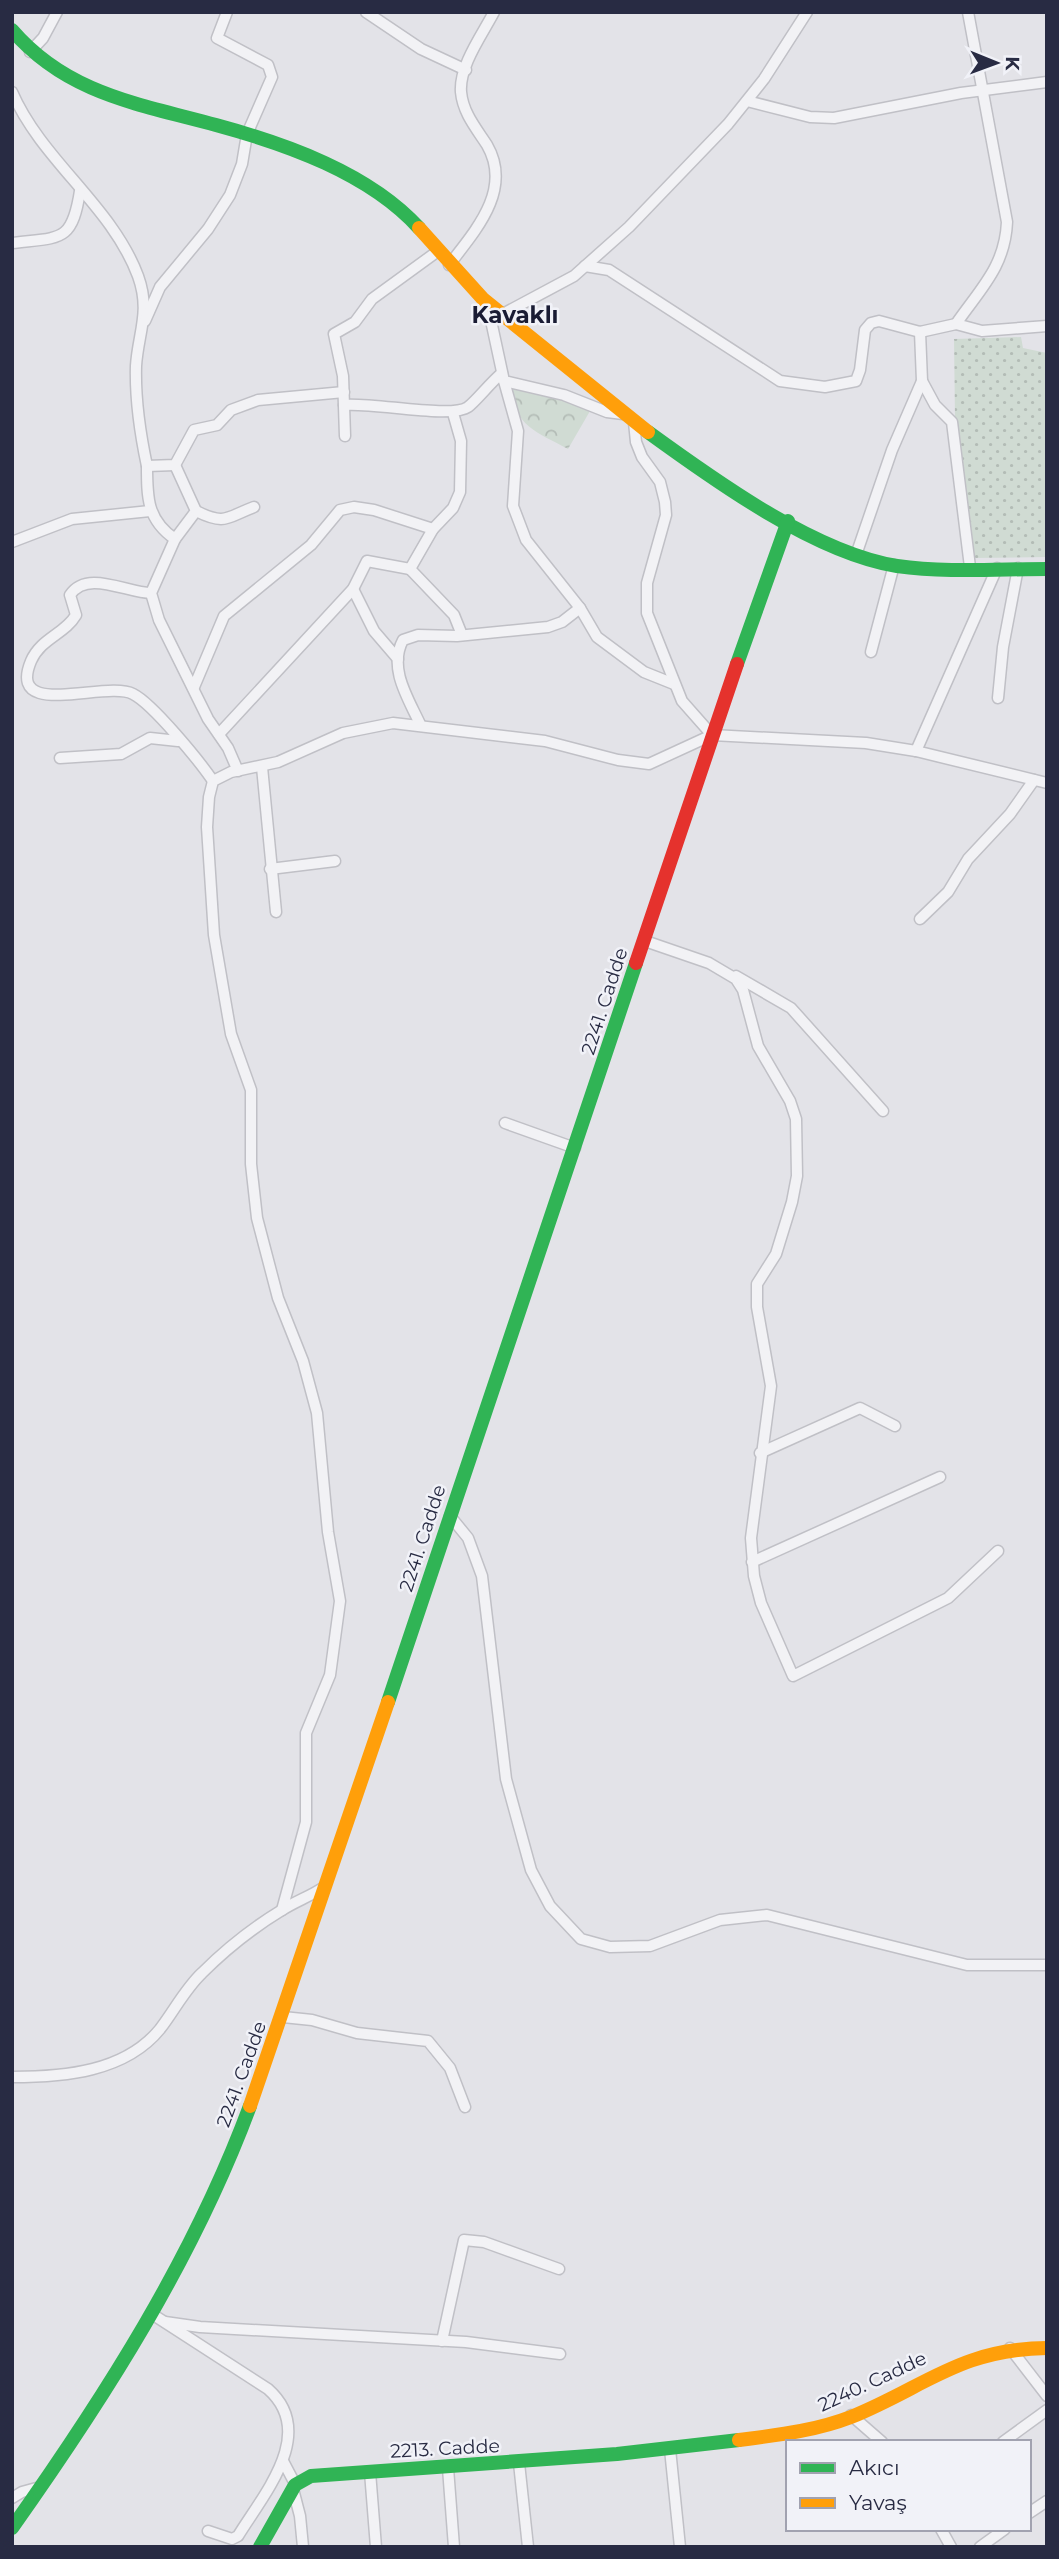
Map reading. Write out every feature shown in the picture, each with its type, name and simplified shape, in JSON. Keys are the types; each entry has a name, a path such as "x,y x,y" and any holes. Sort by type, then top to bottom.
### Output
{"street":[{"path":"30,52 43,38 57,12"},
{"path":"175,539 163,531 150,511 147,466 140,438 136,364 145,322 160,287 208,229 230,195 242,164 247,134 272,74 268,65 217,38 228,12"},
{"path":"366,12 421,49 466,70"},
{"path":"449,265 482,222 494,194 492,155 468,117 461,83 494,12"},
{"path":"501,315 559,286 585,266 681,175 747,101 807,12"},
{"path":"956,324 998,267 1006,245 1007,222 968,12"},
{"path":"12,30 30,52 59,74 83,85 247,134 323,165 383,195 418,225 449,265 501,315 629,418 696,466 788,522 856,555 894,565 1047,569"},
{"path":"747,101 810,117 834,118 982,90 1047,82"},
{"path":"12,92 28,124 122,246 138,277 145,322"},
{"path":"12,243 67,231 74,224 80,191"},
{"path":"345,436 344,392 334,334 355,323 372,299 438,251"},
{"path":"585,266 609,270 780,381 825,387 856,381 860,370 864,330 871,323 879,321 920,331 956,324 982,331 1047,326"},
{"path":"486,302 518,431 513,499 516,516 526,540 580,608 597,637 645,672 674,684"},
{"path":"856,555 892,450 922,382 920,331"},
{"path":"344,405 370,403 453,413 468,407 483,388 503,377 629,418"},
{"path":"922,382 935,405 952,422 970,567"},
{"path":"176,465 194,430 217,425 232,410 281,396 344,392"},
{"path":"410,569 433,529 453,508 460,492 461,442 453,413"},
{"path":"629,418 642,457 660,482 665,502 666,515 645,596 651,626 681,701 712,735"},
{"path":"147,466 176,465"},
{"path":"176,465 196,511 220,521 235,518 254,507"},
{"path":"194,687 224,616 305,551 340,510 354,507 374,510 433,529"},
{"path":"12,542 72,519 150,511"},
{"path":"196,511 175,539 151,593 159,620 208,719 238,771"},
{"name":"2241. Cadde","path":"12,2528 93,2413 152,2314 215,2192 283,2017 324,1887 712,735 788,522"},
{"path":"219,734 353,589 369,560 410,569 454,615 463,635"},
{"path":"871,652 894,565"},
{"path":"916,751 997,568"},
{"path":"998,698 1003,647 1018,568"},
{"path":"151,593 128,591 101,583 79,585 70,598 76,615 47,639 35,654 28,672 29,685 34,692 49,696 108,689 130,692 141,699 214,781"},
{"path":"353,589 374,631 398,659"},
{"path":"420,724 399,677 398,659 403,640 410,636 463,635 548,627 562,622 580,608"},
{"path":"214,781 238,771 262,767 343,733 393,723 420,724 545,741 618,760 649,764 712,735 866,743 916,751 1047,783"},
{"path":"61,758 121,754 150,738 178,741"},
{"path":"262,767 276,912"},
{"path":"920,919 948,892 968,859 1010,814 1034,780"},
{"path":"214,781 209,797 207,827 214,935 231,1034 251,1090 251,1164 257,1218 278,1298 303,1361 317,1413 328,1532 340,1601 330,1675 306,1733 306,1822 282,1910"},
{"path":"271,869 335,861"},
{"path":"645,940 709,963 791,1008 883,1111"},
{"path":"732,974 743,990 762,1056 794,1110 797,1130 797,1176 792,1202 776,1254 757,1284 757,1307 771,1386 753,1519 752,1562 761,1604 793,1676 948,1598 999,1551"},
{"path":"505,1122 575,1148"},
{"path":"761,1454 860,1408 895,1426"},
{"path":"752,1562 940,1477"},
{"path":"450,1516 468,1538 482,1576 506,1779 531,1870 550,1906 581,1939 610,1947 650,1946 720,1920 767,1915 967,1965 1047,1965"},
{"path":"12,2077 79,2073 111,2065 131,2053 158,2031 200,1974 282,1910 324,1887"},
{"path":"283,2017 312,2020 357,2034 428,2041 450,2068 465,2107"},
{"path":"442,2341 464,2240 484,2242 559,2269"},
{"path":"152,2314 278,2398 288,2422 288,2446 283,2461 238,2536 232,2539 208,2531"},
{"path":"165,2322 200,2328 442,2341 560,2354"},
{"path":"1010,2348 1047,2396"},
{"name":"2240. Cadde","path":"670,2449 802,2430 850,2415 961,2361 1010,2348 1047,2348"},
{"path":"1006,2440 1047,2410"},
{"path":"850,2415 881,2440"},
{"path":"670,2449 680,2547"},
{"name":"2213. Cadde","path":"293,2485 311,2476 519,2463 670,2449"},
{"path":"283,2461 293,2485 303,2547"},
{"path":"519,2463 527,2547"},
{"path":"448,2468 454,2547"},
{"path":"370,2472 376,2547"},
{"path":"260,2547 293,2485"},
{"path":"12,2498 22,2491 42,2486"},
{"path":"1031,2512 1047,2501"},
{"path":"942,2531 951,2547"},
{"path":"980,2547 1002,2531"}],"green space":[{"path":"1021,337 1023,348 1047,353 1047,557 973,558 955,419 954,339"},
{"path":"512,387 566,399 590,411 568,449 537,432 522,419 513,400"}],"traffic: fast":[{"path":"12,30 33,52 80,83 132,103 216,125 298,151 376,191 419,228"},
{"path":"648,432 766,512 800,531 865,558 897,566 934,569 1047,569"},
{"path":"737,664 788,521"},
{"path":"388,1702 636,963"},
{"path":"12,2528 81,2427 145,2324 202,2218 250,2106"},
{"path":"260,2547 295,2485 311,2476 617,2454 739,2440"}],"traffic: slow":[{"path":"419,228 483,299 648,432"},
{"path":"250,2106 388,1702"},
{"path":"739,2440 824,2426 851,2417 966,2362 1017,2350 1047,2348"}],"traffic: jam":[{"path":"636,963 737,664"}],"district":[{"name":"Kavaklı","path":"515,315"}]}
